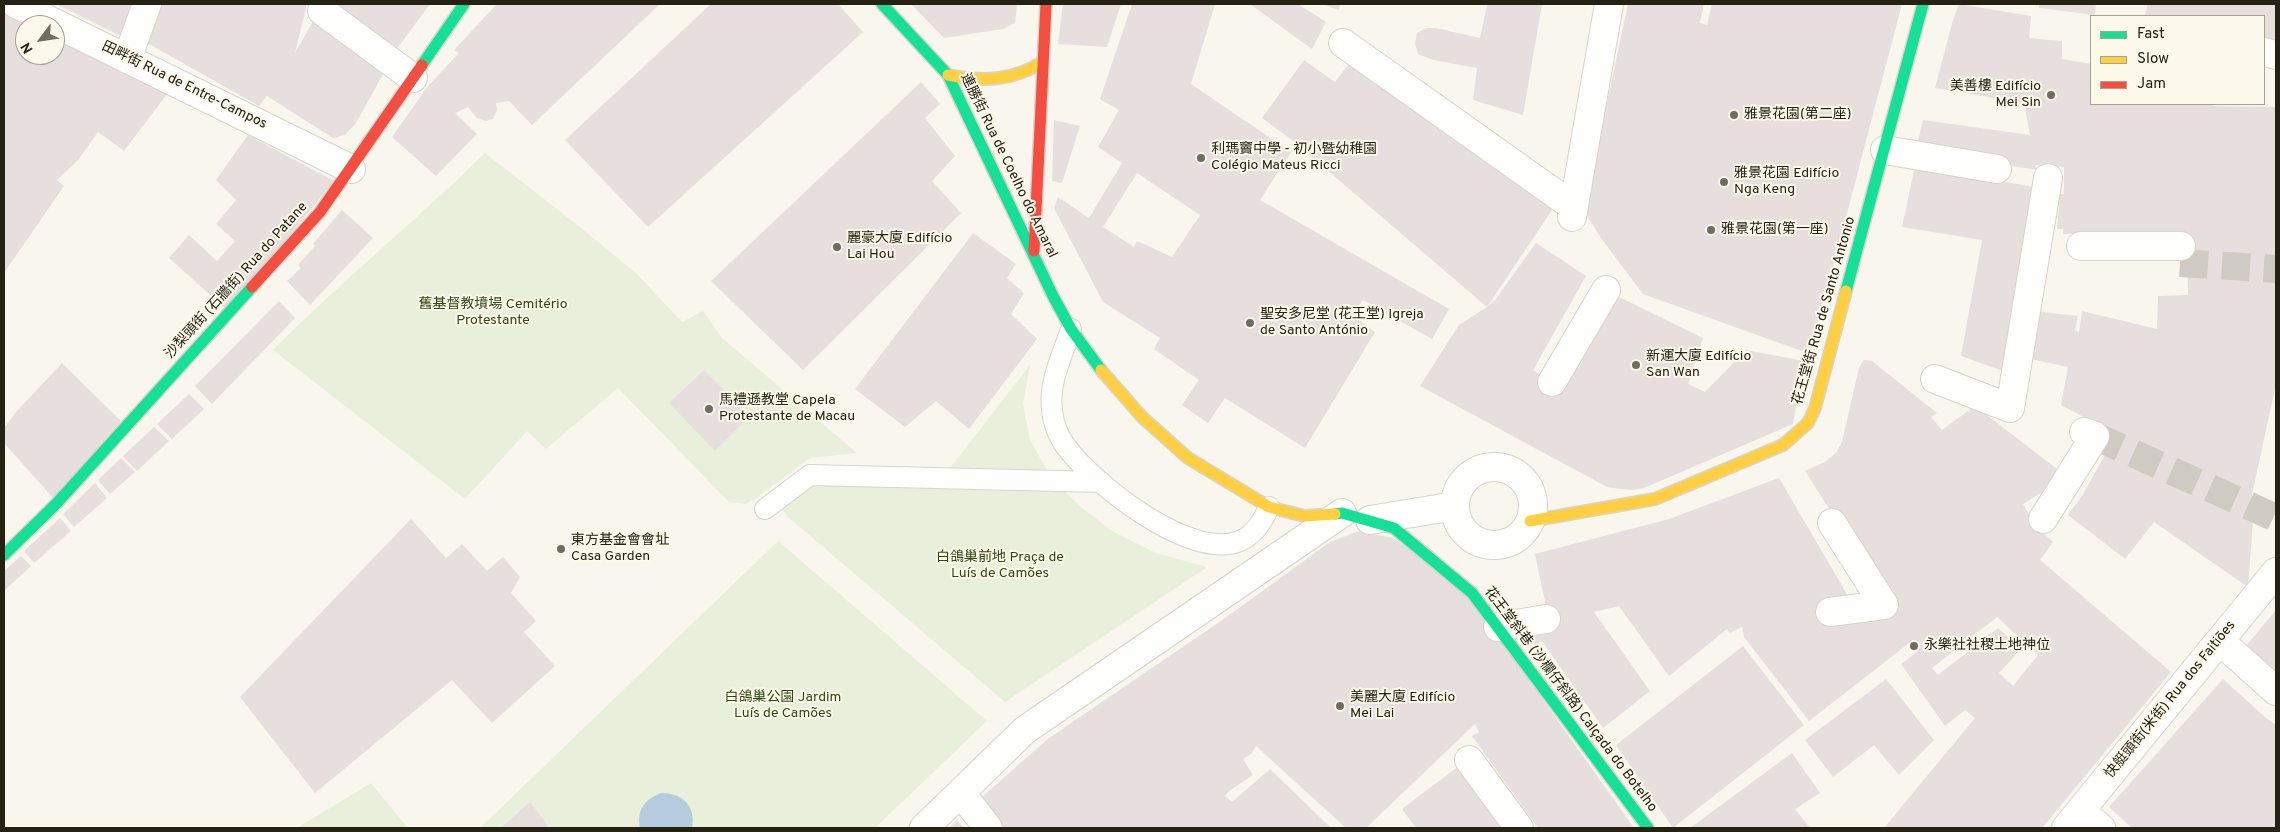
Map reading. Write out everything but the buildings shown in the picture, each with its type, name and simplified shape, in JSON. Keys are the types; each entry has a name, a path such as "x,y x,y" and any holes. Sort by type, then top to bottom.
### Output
{"street":[{"name":"田畔街 Rua de Entre-Campos","path":"16,4 352,169"},
{"path":"128,59 148,4"},
{"name":"沙梨頭街 (石牆街) Rua do Patane","path":"4,555 56,504 320,212 352,169 464,4"},
{"name":"連勝街 Rua de Coelho do Amaral","path":"882,4 948,76 1053,296 1071,329"},
{"path":"1034,253 1046,4"},
{"path":"1343,43 1573,212 1609,4"},
{"name":"花王堂街 Rua de Santo Antonio","path":"1530,521 1655,499 1783,445 1808,423 1815,408 1923,4"},
{"path":"322,11 412,78"},
{"path":"948,76 975,81 993,81 1012,78 1032,70 1043,62"},
{"path":"1885,150 1998,169"},
{"path":"1934,378 2010,408 2048,178"},
{"path":"2081,246 2181,246"},
{"path":"1552,382 1606,290"},
{"path":"1071,329 1107,378 1142,417 1188,458 1269,507 1304,516 1342,513"},
{"path":"2043,519 2095,436 2084,432"},
{"path":"1492,467 1511,471 1526,484 1533,502 1530,521 1525,530 1510,542 1501,545 1482,544 1465,533 1456,516 1455,506 1460,487 1473,473 1492,467"},
{"path":"1370,520 1455,506"},
{"path":"924,828 1026,730 1342,513"},
{"name":"花王堂斜巷 (沙欄仔斜路) Calçada do Botelho","path":"1342,513 1394,528 1472,593 1648,828"},
{"path":"1830,612 1884,605 1832,523"},
{"name":"快艇頭街(米街) Rua dos Faitiões","path":"2073,820 2276,572"},
{"path":"1498,627 1546,619"},
{"path":"2220,641 2276,691"},
{"path":"1469,760 1520,828"},
{"path":"961,793 988,828"},
{"path":"2073,820 2101,828"}],"lane":[{"path":"1071,329 1052,393 1052,409 1060,437 1066,448 1101,482 1143,514 1181,536 1202,543 1223,544 1240,541 1255,530 1264,519 1269,507"},
{"path":"765,509 810,474 1101,482"}],"green space":[{"name":"舊基督教墳場 Cemitério Protestante","path":"485,153 637,274 682,322 703,311 722,338 857,453 810,458 746,504 729,502 618,388 546,449 527,431 465,499 273,350"},
{"name":"白鴿巢前地 Praça de Luís de Camões","path":"1030,365 1023,403 1030,440 1052,479 1080,506 1112,531 1156,553 1207,567 1005,702 788,517 770,492 811,465 950,468"},
{"name":"白鴿巢公園 Jardim Luís de Camões","path":"778,541 987,721 875,828 480,828"},
{"path":"371,783 408,828 297,828"}],"water":[{"path":"661,793 676,795 686,802 692,813 692,828 640,828 639,816 643,806 650,798"}],"tunnel":[{"path":"2180,263 2276,269"},
{"path":"2095,436 2276,518"}],"traffic: fast":[{"path":"422,65 464,4"},
{"path":"882,4 948,75 1053,296 1071,329 1101,370"},
{"path":"1846,291 1923,4"},
{"path":"4,555 56,504 252,287"},
{"path":"1335,514 1342,513 1394,528 1472,593 1648,828"}],"traffic: slow":[{"path":"948,75 973,79 997,78 1020,73 1043,62"},
{"path":"1530,521 1655,499 1783,445 1808,423 1815,408 1846,291"},
{"path":"1101,370 1142,417 1188,458 1269,507 1304,516 1335,514"}],"traffic: jam":[{"path":"1034,251 1046,4"},
{"path":"252,287 320,212 422,65"}],"place":[{"name":"美善樓 Edifício Mei Sin","path":"2051,95"},
{"name":"雅景花園(第二座)","path":"1734,115"},
{"name":"利瑪竇中學 - 初小暨幼稚園 Colégio Mateus Ricci","path":"1201,158"},
{"name":"雅景花園 Edifício Nga Keng","path":"1724,182"},
{"name":"雅景花園(第一座)","path":"1711,230"},
{"name":"麗豪大廈 Edifício Lai Hou","path":"837,247"},
{"name":"聖安多尼堂 (花王堂) Igreja de Santo António","path":"1250,323"},
{"name":"新運大廈 Edifício San Wan","path":"1636,365"},
{"name":"馬禮遜教堂 Capela Protestante de Macau","path":"709,409"},
{"name":"東方基金會會址 Casa Garden","path":"561,549"},
{"name":"永樂社社稷土地神位","path":"1914,646"},
{"name":"美麗大廈 Edifício Mei Lai","path":"1340,706"}]}
